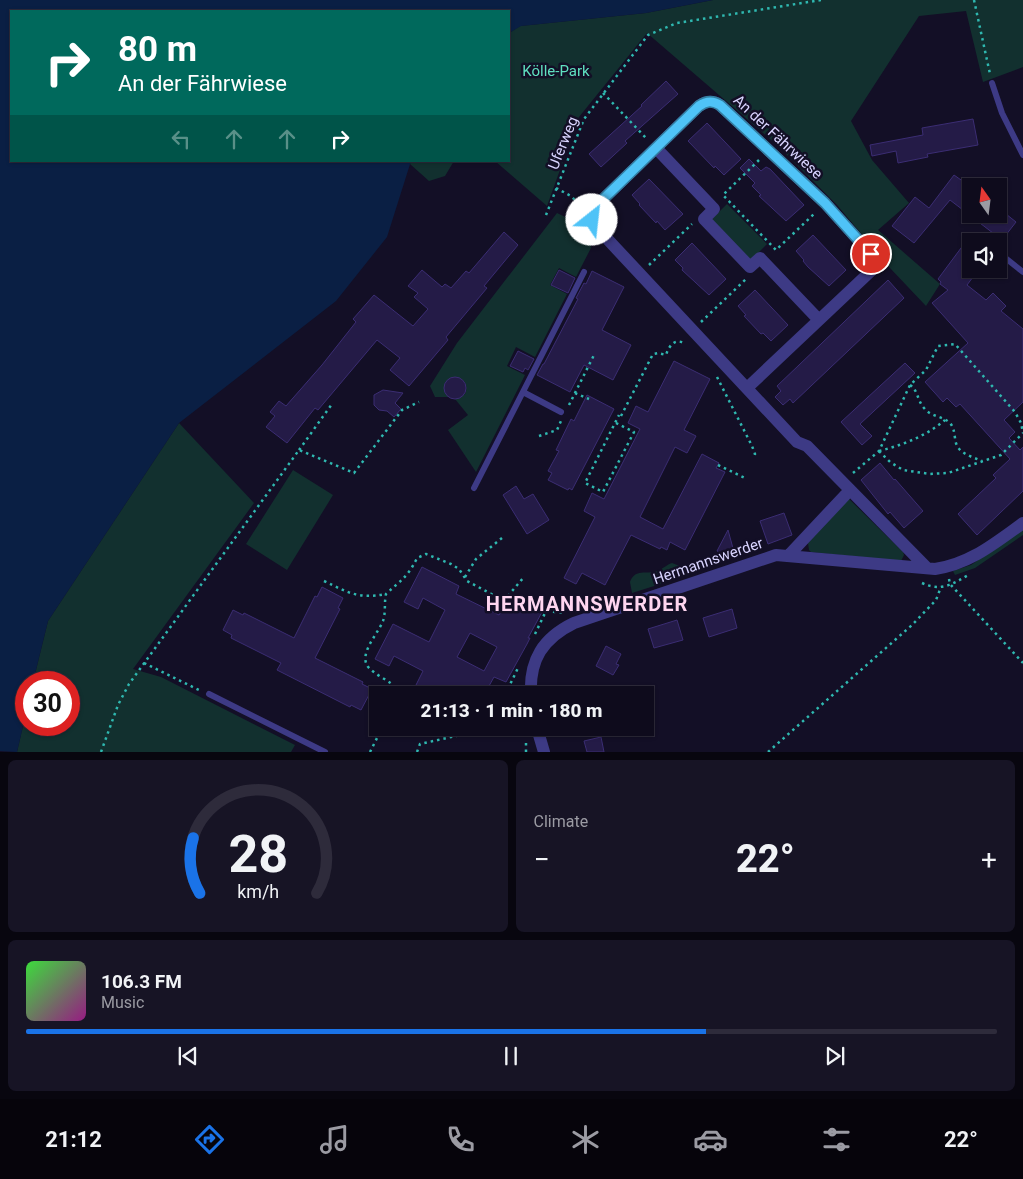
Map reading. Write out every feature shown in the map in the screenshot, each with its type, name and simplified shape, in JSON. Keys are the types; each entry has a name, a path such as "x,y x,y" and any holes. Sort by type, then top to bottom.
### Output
{"street":[{"name":"An der Fährwiese","path":"592,220 593,209 704,102 720,105 825,203 871,254 874,262 872,270 747,388"},
{"path":"656,148 714,209 704,219 750,267 760,258 818,320"},
{"path":"592,220 598,229 797,442 807,446 927,568"},
{"path":"788,556 846,486"},
{"name":"Hermannswerder","path":"531,686 534,663 540,650 549,638 562,629 574,623 776,555 936,570 965,562 1023,523"},
{"path":"540,736 544,752"}],"lane":[{"path":"992,83 1002,113 1023,155"},
{"path":"1007,259 1023,272"},
{"path":"474,488 584,272"},
{"path":"523,392 563,413"},
{"path":"208,694 325,752"}],"path":[{"name":"Uferweg","path":"546,215 584,119 648,35 677,23 821,0"},
{"path":"974,0 992,83"},
{"path":"603,93 656,148"},
{"path":"769,151 723,194 776,250 825,203"},
{"path":"556,188 571,196 592,220"},
{"path":"640,274 701,216 704,219"},
{"path":"693,330 754,271 750,267"},
{"path":"616,423 634,432 603,492 585,483 620,415 653,354 666,355 671,345 677,341 684,343 690,349"},
{"path":"846,486 879,451 910,385 926,370 938,346 955,344 1015,412 1023,433 1001,455 948,473 930,474 903,470 890,462 879,451"},
{"path":"568,407 595,353"},
{"path":"713,373 752,446 755,454 754,459"},
{"path":"910,385 916,389 918,399 924,408 952,426 955,443 958,448 982,461"},
{"path":"575,393 588,399"},
{"path":"299,450 354,473 402,410 419,402"},
{"path":"101,752 118,705 129,684 332,404"},
{"path":"539,436 557,430 563,413"},
{"path":"879,451 914,439 930,431 945,420"},
{"path":"718,465 745,478"},
{"path":"465,577 476,559 502,538"},
{"path":"324,582 348,593 364,597 386,594 411,571 417,558 426,554 451,564 465,577 466,581 499,598 507,597 524,577"},
{"path":"946,568 950,584 1023,663"},
{"path":"920,582 933,588 941,587 971,574"},
{"path":"768,752 912,625 936,600 941,587"},
{"path":"386,594 385,614 366,654 366,662 369,668 392,686"},
{"path":"546,611 563,613"},
{"path":"144,662 208,694"},
{"path":"370,752 378,736"},
{"path":"417,752 420,744 456,736"}],"green space":[{"name":"Kölle-Park","path":"713,0 1023,0 1023,67 983,82 966,11 919,16 851,121 872,160 909,203 878,230 940,284 926,306 890,268 837,205 777,145 647,33 579,117 547,206 496,162 510,162 510,32 520,26 646,13"},
{"path":"411,162 453,162 445,176 429,181 410,164"},
{"path":"727,204 767,244 749,262 709,222"},
{"path":"557,213 590,229 591,248 576,277 559,268 550,285 567,294 535,357 516,347 507,366 525,375 476,472 448,430 468,415 455,399 465,394 466,384 457,377 450,379 445,387 449,397 435,397 430,386 457,343"},
{"path":"179,423 254,503 133,669 161,677 295,745 291,752 17,752 21,736 80,736 80,671 36,671 48,621"},
{"path":"293,470 333,495 287,570 246,544"},
{"path":"848,498 903,552 904,555 901,561 811,552 809,550 808,543"},
{"path":"1023,529 1023,535 975,568 955,575 953,571 971,565"},
{"path":"672,563 685,568 689,575 632,593 630,582 635,575 657,571"}],"water":[{"path":"0,0 713,0 646,13 521,26 510,32 510,10 10,10 10,162 411,162 387,237 336,301 179,423 48,621 36,671 15,671 15,736 21,736 17,752 0,751"}],"building":[{"path":"666,81 678,94 625,141 627,143 601,167 589,154 642,106"},
{"path":"973,119 978,145 927,154 928,157 898,163 896,151 872,156 870,145 923,135 922,128"},
{"path":"707,123 741,159 724,175 715,166 714,168 688,141"},
{"path":"749,159 761,171 766,167 770,169 804,205 786,221 759,196 761,195 752,186 755,183 740,168"},
{"path":"954,175 962,181 962,209 950,200 914,243 892,226 915,197 929,208"},
{"path":"649,179 683,214 665,230 639,205 632,195"},
{"path":"1008,216 1016,222 1007,234 993,233 980,223 1007,223"},
{"path":"504,232 518,245 484,286 487,288 446,337 448,340 409,386 390,370 400,358 377,340 318,410 315,408 287,443 266,427 275,416 270,412 279,401 286,406 322,365 356,322 353,319 374,295 413,326 428,309 414,297 418,293 408,286 422,270 442,287 445,284 451,288 466,271 469,273"},
{"path":"813,235 846,270 829,286 808,267 796,251"},
{"path":"692,243 726,279 709,295 682,270 683,268 675,260"},
{"path":"962,247 962,278 972,278 967,285 986,300 993,293 1006,306 1001,311 1023,329 1023,402 1004,420 1015,432 1009,438 1020,450 1023,447 1023,491 977,535 958,514 996,478 993,475 1010,459 960,404 956,407 947,398 943,402 925,382 968,343 932,303 948,290 940,284 941,282 938,279"},
{"path":"559,270 575,278 568,293 551,285"},
{"path":"592,271 624,287 602,330 631,345 613,380 584,365 570,392 537,375 578,299 576,298"},
{"path":"888,280 904,298 793,403 790,399 783,405 775,397 781,391 777,386"},
{"path":"755,290 788,325 771,341 763,333 761,334 744,316 746,315 738,306"},
{"path":"518,351 534,359 528,370 525,368 523,372 510,366"},
{"path":"674,361 710,379 684,430 696,436 687,453 675,447 640,517 663,529 702,454 719,463 716,468 725,472 685,550 670,542 667,550 661,547 660,549 631,535 605,585 582,573 576,584 564,578 595,517 584,511 592,493 604,499 640,429 628,423 636,406 648,412"},
{"path":"905,363 915,373 860,424 872,436 862,445 841,422"},
{"path":"455,377 463,380 466,388 463,396 455,399 447,396 444,388 447,380"},
{"path":"383,390 403,393 395,403 401,409 394,417 387,411 379,410 374,405 374,395"},
{"path":"587,395 614,409 572,490 569,488 568,490 548,480 552,473 548,471 559,451 556,450 571,419 574,421"},
{"path":"880,463 923,511 904,528 890,512 888,514 861,480"},
{"path":"516,486 524,499 533,494 549,520 527,534 503,495"},
{"path":"784,513 792,535 768,544 760,521"},
{"path":"728,530 734,552 724,555 717,551"},
{"path":"422,567 459,586 456,594 499,615 504,606 514,612 520,600 542,612 506,682 494,677 489,686 416,686 423,671 394,656 389,666 375,659 393,624 429,642 445,610 423,598 418,609 404,602","holes":["470,633 497,647 484,671 457,657"]},
{"path":"322,587 343,598 338,608 340,609 315,658 363,682 362,684 369,688 369,695 361,710 351,705 350,707 277,670 281,663 231,638 232,635 223,630 233,610 243,615 244,613 294,638 315,596 317,597"},
{"path":"732,609 737,628 709,637 703,618"},
{"path":"677,620 683,640 654,648 648,629"},
{"path":"606,646 621,654 616,664 619,665 613,675 596,666"},
{"path":"601,737 604,752 587,752 584,741"}],"district":[{"name":"HERMANNSWERDER","path":"587,604"}],"route":[{"path":"592,220 593,209 699,106 704,102 711,102 720,105 795,174 825,203 871,254"}]}
